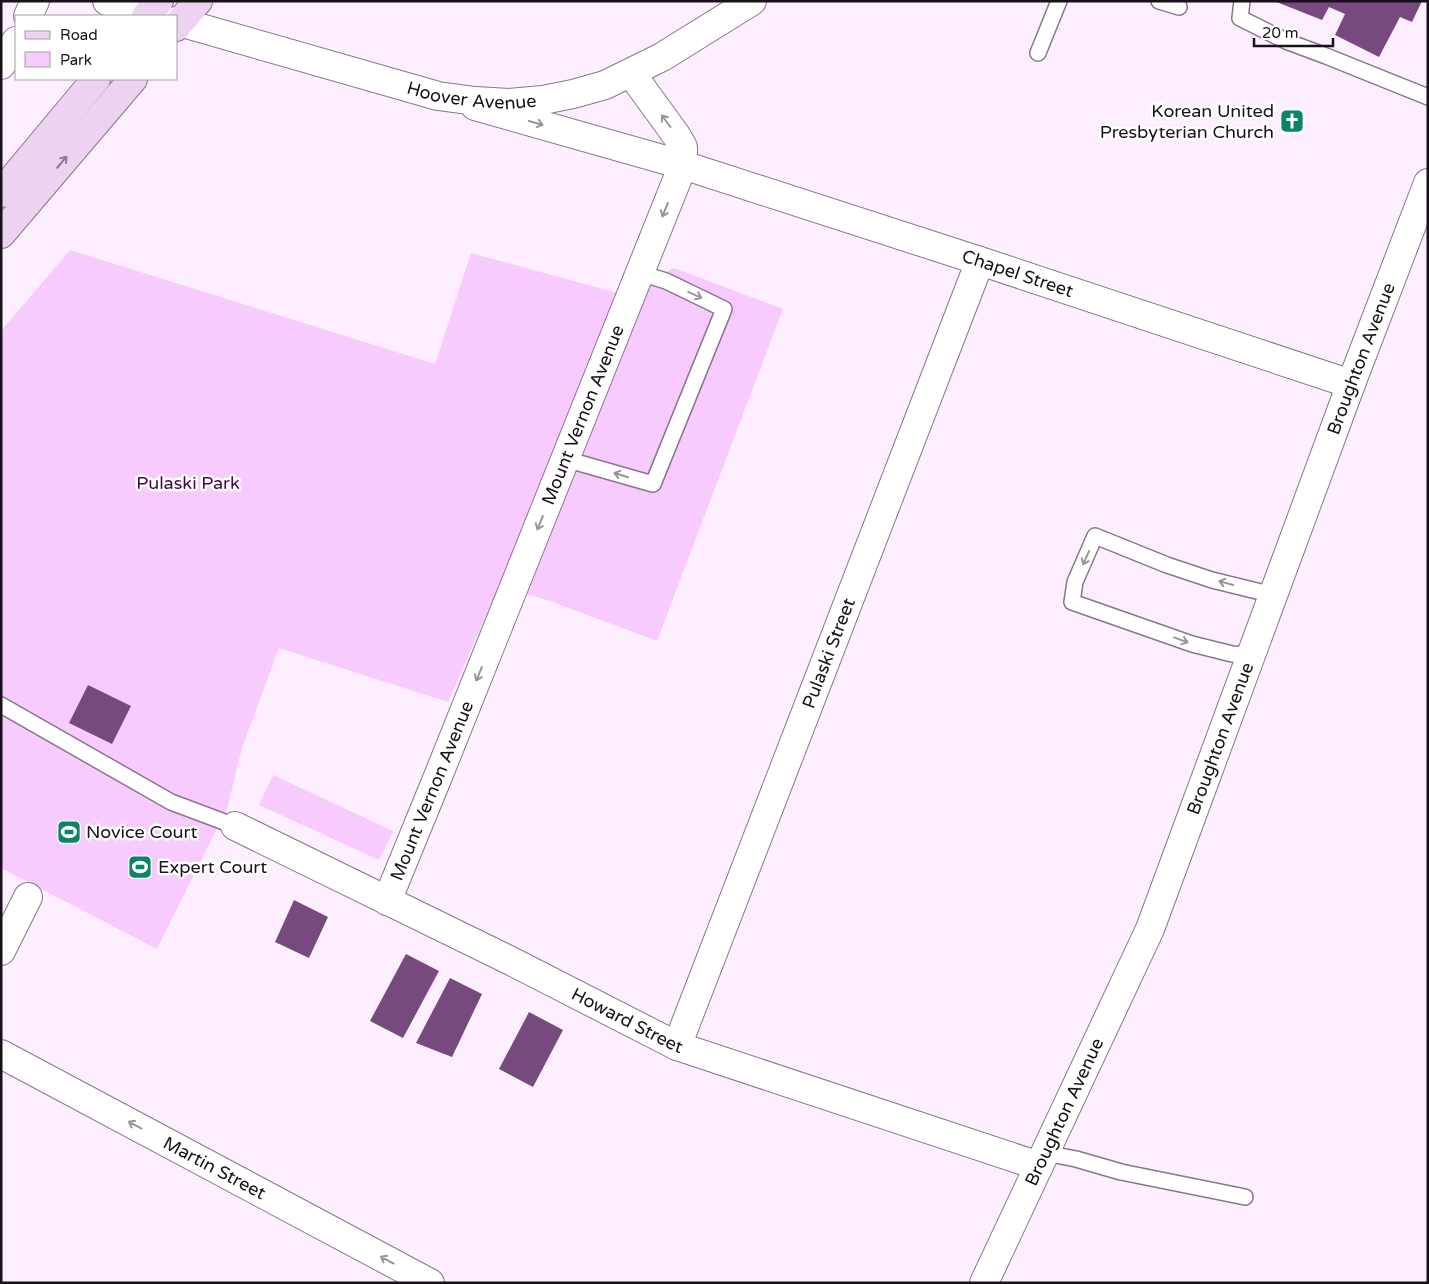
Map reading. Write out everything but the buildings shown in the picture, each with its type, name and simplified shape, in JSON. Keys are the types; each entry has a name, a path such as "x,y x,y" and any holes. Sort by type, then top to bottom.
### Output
{"main road":[{"path":"168,15 198,1"},
{"path":"1,193 95,80"},
{"path":"1,234 132,80"}],"street":[{"path":"28,15 35,1"},
{"name":"Hoover Avenue","path":"107,1 157,15"},
{"name":"Hoover Avenue","path":"178,21 438,96 508,103 543,100 605,85 662,57 752,1"},
{"path":"1,65 15,43"},
{"path":"438,96 683,165 683,147 631,73"},
{"name":"Chapel Street","path":"683,165 1350,384"},
{"name":"Mount Vernon Avenue","path":"387,901 577,462 640,273 683,165"},
{"name":"Broughton Avenue","path":"984,1283 1150,929 1350,384 1428,183"},
{"name":"Pulaski Street","path":"677,1046 980,261"},
{"name":"Howard Street","path":"235,826 511,961 677,1046 1042,1160"},
{"path":"1,951 28,897"},
{"name":"Martin Street","path":"1,1054 430,1283"}],"lane":[{"path":"1038,53 1059,1"},
{"path":"1160,1 1179,7"},
{"path":"1242,1 1240,18 1286,41 1428,97"},
{"path":"577,462 653,484 724,309 666,282 640,273"},
{"path":"1250,655 1232,654 1192,644 1072,602 1074,582 1095,536 1212,580 1273,595"},
{"path":"1,705 171,802 235,826"},
{"path":"1042,1160 1076,1159 1121,1172 1245,1197"}],"green space":[{"name":"Pulaski Park","path":"70,250 435,364 471,253 621,294 674,268 783,309 657,641 547,600 499,586 448,702 279,648 242,748 227,809 157,949 1,868 1,331"},
{"path":"273,775 393,831 379,860 259,805"}],"place":[{"name":"Korean United Presbyterian Church","path":"1292,121"},
{"name":"Novice Court","path":"69,832"},
{"name":"Expert Court","path":"140,867"}]}
